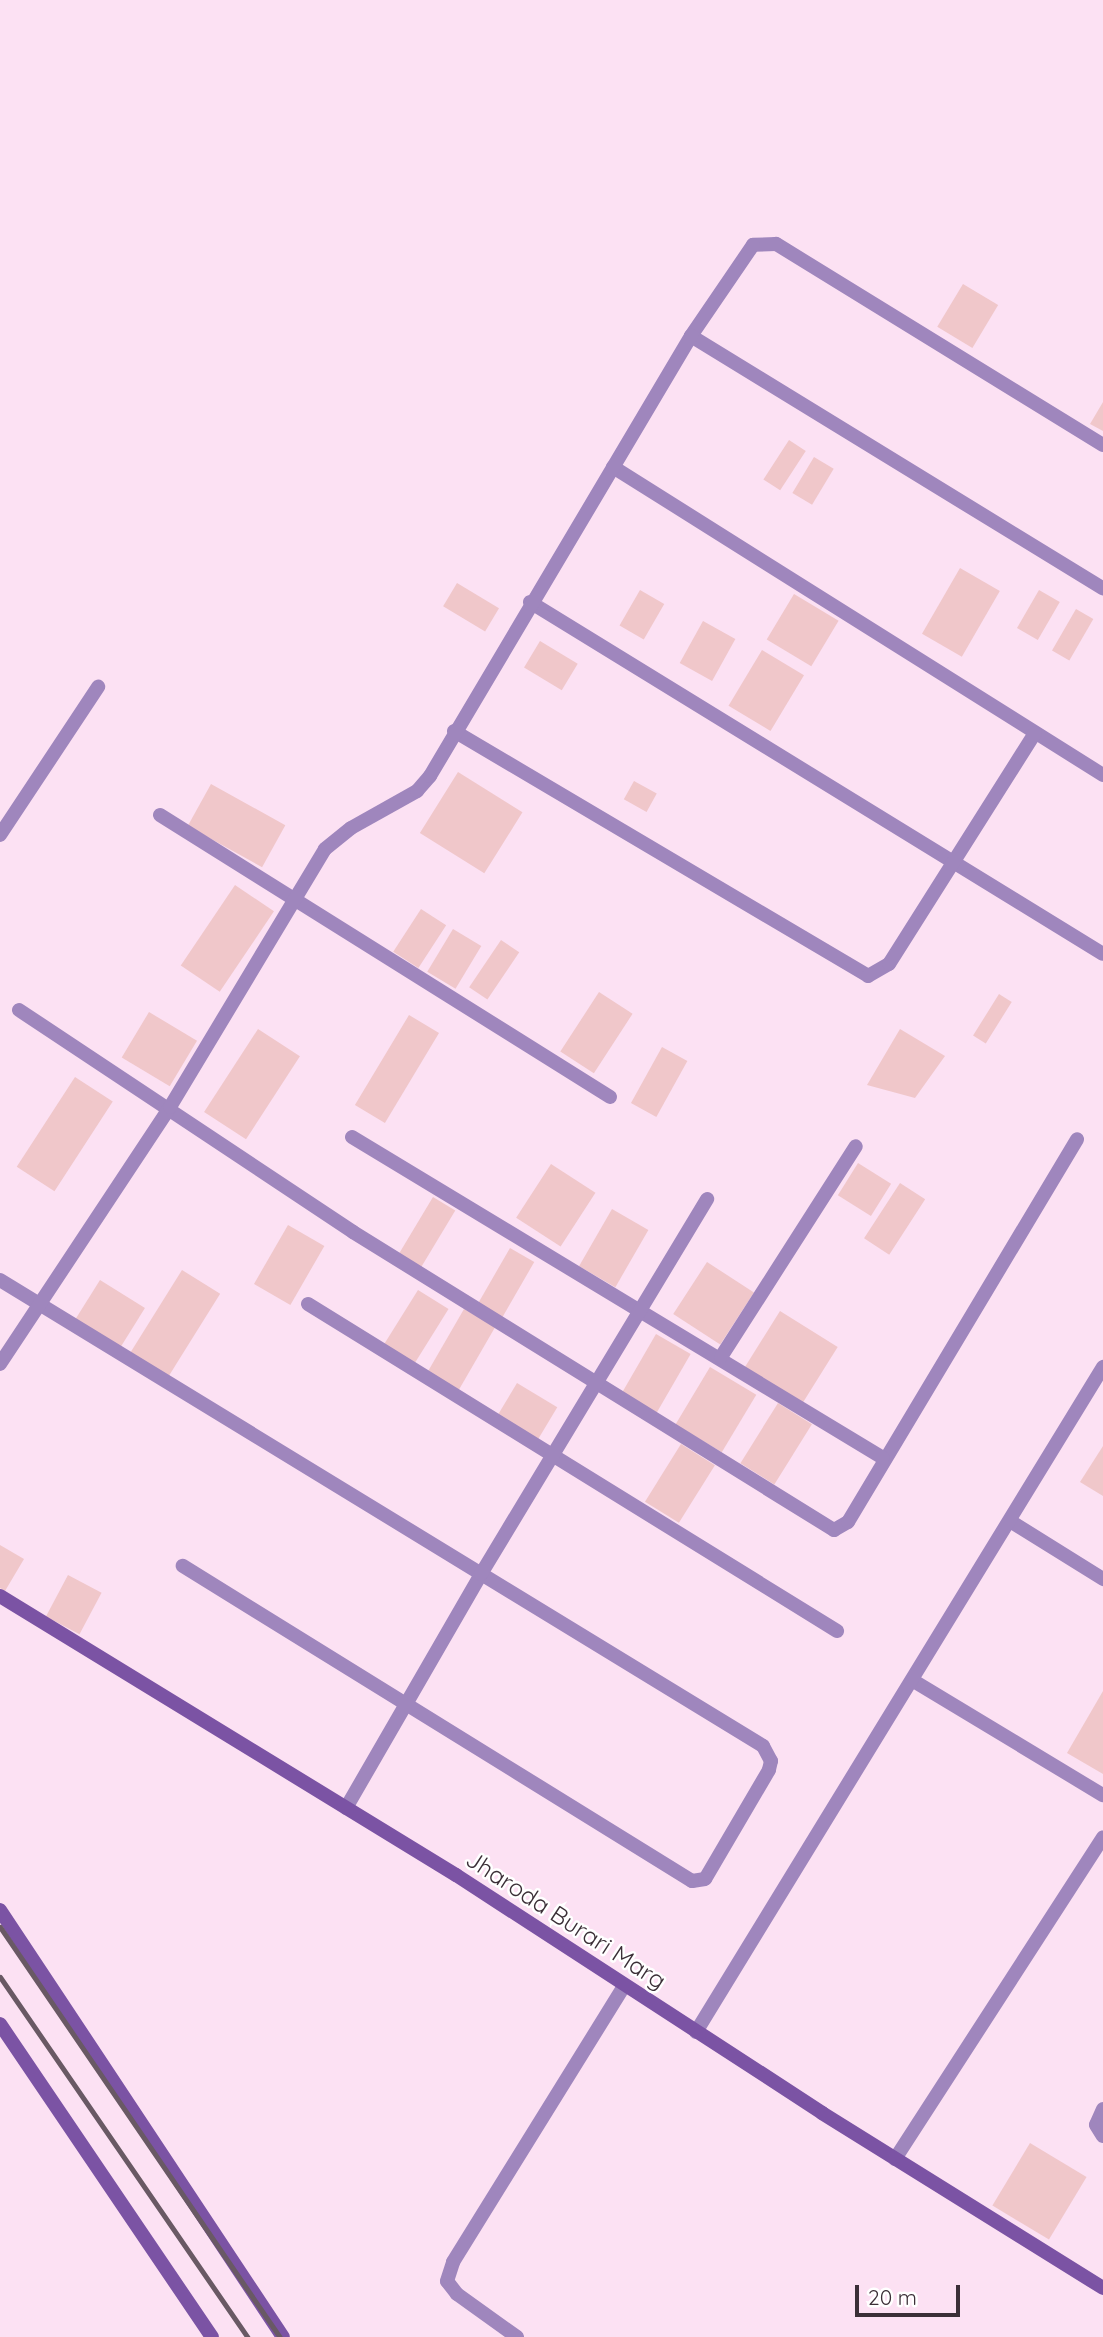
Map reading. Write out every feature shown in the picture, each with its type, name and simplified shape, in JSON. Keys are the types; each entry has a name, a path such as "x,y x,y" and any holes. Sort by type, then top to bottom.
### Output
{"street":[{"path":"0,1364 170,1107 325,849 351,828 417,791 691,336 753,245 776,244 1103,445"},
{"path":"691,336 1103,588"},
{"path":"613,467 1103,775"},
{"path":"530,602 951,864 1103,954"},
{"path":"0,835 98,687"},
{"path":"454,731 857,974 880,973 889,964 1035,733"},
{"path":"160,815 610,1097"},
{"path":"19,1010 170,1107 353,1232 834,1530 848,1522 883,1458 1077,1139"},
{"path":"352,1137 640,1308 883,1458"},
{"path":"721,1357 856,1146"},
{"path":"346,1808 553,1452 707,1199"},
{"path":"0,1280 763,1746 771,1761 762,1782 705,1879 692,1881 183,1566"},
{"path":"307,1304 553,1452 837,1631"},
{"path":"696,2032 1010,1521 1099,1384 1103,1367"},
{"path":"1010,1521 1103,1579"},
{"name":"Jharoda Burari Marg","path":"0,1596 346,1808 895,2159 1103,2288"},
{"path":"912,1680 1103,1795"},
{"path":"895,2159 1103,1837"},
{"path":"0,1910 283,2337"},
{"path":"517,2337 457,2294 447,2281 453,2262 624,1986"},
{"path":"0,2024 212,2337"},
{"path":"1103,2109 1096,2125 1103,2136"}],"building":[{"path":"963,284 998,305 972,348 937,327"},
{"path":"1103,402 1103,431 1090,424"},
{"path":"789,440 806,451 780,490 763,479"},
{"path":"814,457 834,469 812,505 792,493"},
{"path":"960,568 1000,591 962,657 922,634"},
{"path":"457,583 499,608 485,631 443,606"},
{"path":"640,590 664,604 644,640 620,626"},
{"path":"1039,590 1060,602 1038,640 1017,628"},
{"path":"794,594 839,621 811,666 767,639"},
{"path":"1076,609 1093,619 1069,661 1052,651"},
{"path":"703,621 735,639 712,681 680,663"},
{"path":"540,641 578,664 562,690 524,668"},
{"path":"762,650 804,675 771,731 729,706"},
{"path":"458,772 522,812 484,873 420,833"},
{"path":"634,781 657,794 647,812 624,799"},
{"path":"211,784 285,825 262,867 188,826"},
{"path":"235,885 274,911 220,992 181,965"},
{"path":"421,909 446,925 418,968 393,952"},
{"path":"453,929 481,946 456,989 427,972"},
{"path":"501,940 519,952 487,1000 469,987"},
{"path":"599,992 633,1014 594,1073 560,1052"},
{"path":"999,994 1012,1002 986,1044 973,1036"},
{"path":"149,1012 197,1041 170,1086 122,1057"},
{"path":"409,1015 439,1033 385,1123 355,1105"},
{"path":"258,1029 300,1056 246,1139 204,1112"},
{"path":"900,1029 945,1056 915,1098 867,1085"},
{"path":"662,1047 687,1061 656,1117 631,1103"},
{"path":"75,1077 113,1102 54,1191 17,1167"},
{"path":"858,1163 891,1184 871,1216 838,1195"},
{"path":"551,1164 595,1193 561,1247 516,1218"},
{"path":"900,1183 925,1199 889,1255 864,1238"},
{"path":"433,1197 455,1210 420,1270 397,1256"},
{"path":"612,1209 648,1230 615,1287 579,1266"},
{"path":"288,1225 324,1246 290,1305 254,1284"},
{"path":"510,1248 534,1262 502,1317 478,1303"},
{"path":"707,1262 754,1292 720,1344 673,1314"},
{"path":"182,1270 220,1294 168,1378 130,1354"},
{"path":"100,1280 145,1308 120,1348 75,1320"},
{"path":"418,1290 449,1309 414,1365 383,1346"},
{"path":"464,1309 495,1327 458,1391 427,1373"},
{"path":"780,1311 838,1347 802,1404 744,1368"},
{"path":"656,1334 691,1354 656,1415 621,1395"},
{"path":"710,1367 756,1395 722,1452 675,1424"},
{"path":"517,1383 557,1407 538,1439 498,1415"},
{"path":"778,1403 812,1424 774,1484 740,1463"},
{"path":"681,1444 715,1465 679,1523 645,1502"},
{"path":"1103,1446 1103,1496 1080,1482"},
{"path":"0,1545 24,1559 5,1591 0,1588"},
{"path":"68,1575 102,1593 79,1634 46,1616"},
{"path":"1103,1691 1103,1774 1067,1753"},
{"path":"1030,2143 1087,2177 1049,2240 992,2206"}],"railway":[{"path":"0,1927 280,2337"},
{"path":"0,1977 247,2337"}]}
